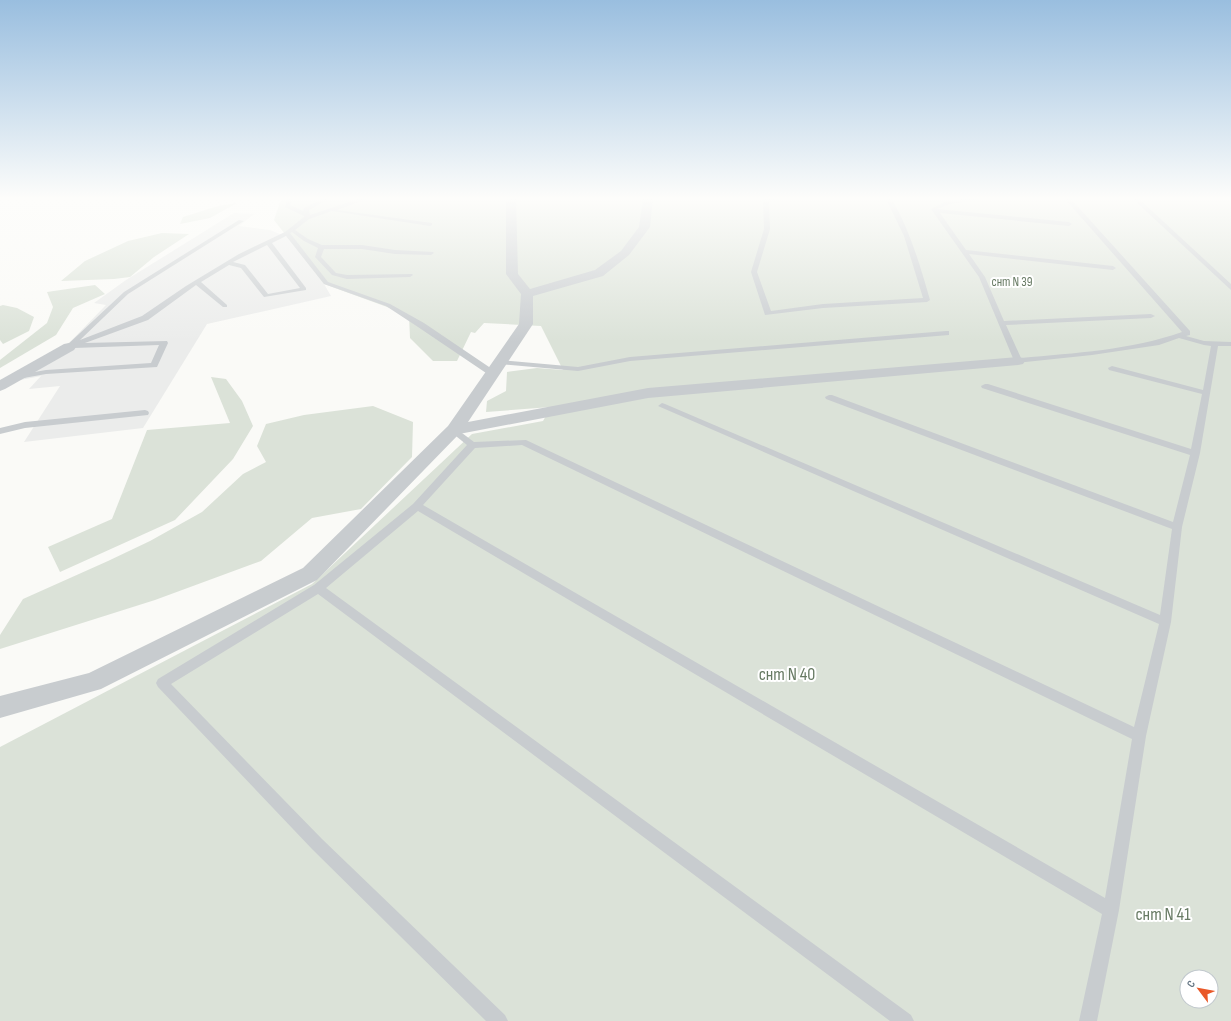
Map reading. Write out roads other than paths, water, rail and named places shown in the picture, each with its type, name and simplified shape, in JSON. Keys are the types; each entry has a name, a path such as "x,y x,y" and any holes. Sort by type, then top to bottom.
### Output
{"street":[{"path":"0,707 93,682 310,574 454,430 526,324 527,294 512,274 512,247"},
{"path":"527,294 599,273 625,253 630,247"},
{"path":"0,386 69,347"},
{"path":"454,430 648,393 1018,361"}],"lane":[{"path":"69,347 126,293 200,247"},
{"path":"69,347 144,318 241,254 258,247"},
{"path":"227,263 243,266 266,296 304,289 272,247"},
{"path":"300,247 326,283 388,305 496,367 578,369 630,359 946,333"},
{"path":"335,247 321,247 318,257 334,274 347,277 410,275"},
{"path":"366,247 395,252 431,253"},
{"path":"762,247 754,272 768,313 823,306 927,300 910,247"},
{"path":"961,247 982,277 1018,361 1159,344 1187,333 1110,247"},
{"path":"1187,247 1231,288"},
{"path":"965,252 1113,268"},
{"path":"197,282 225,306"},
{"path":"1002,323 1151,316"},
{"path":"1179,336 1204,343 1231,344"},
{"path":"13,378 46,372 154,365 164,343 69,347"},
{"path":"1088,1021 1111,910 1139,736 1165,622 1177,527 1195,453 1215,344"},
{"path":"1112,368 1206,393"},
{"path":"985,386 1195,453"},
{"path":"829,397 1177,527"},
{"path":"662,406 1165,622"},
{"path":"0,431 26,425 145,413"},
{"path":"454,430 472,445 523,442 1139,736"},
{"path":"472,445 417,506 318,588 162,683 317,844 499,1021"},
{"path":"417,506 1111,910"},
{"path":"318,588 905,1021"}],"park label":[{"name":"снт N 39","path":"1012,281"},
{"name":"снт N 40","path":"787,674"},
{"name":"снт N 41","path":"1163,914"}]}
